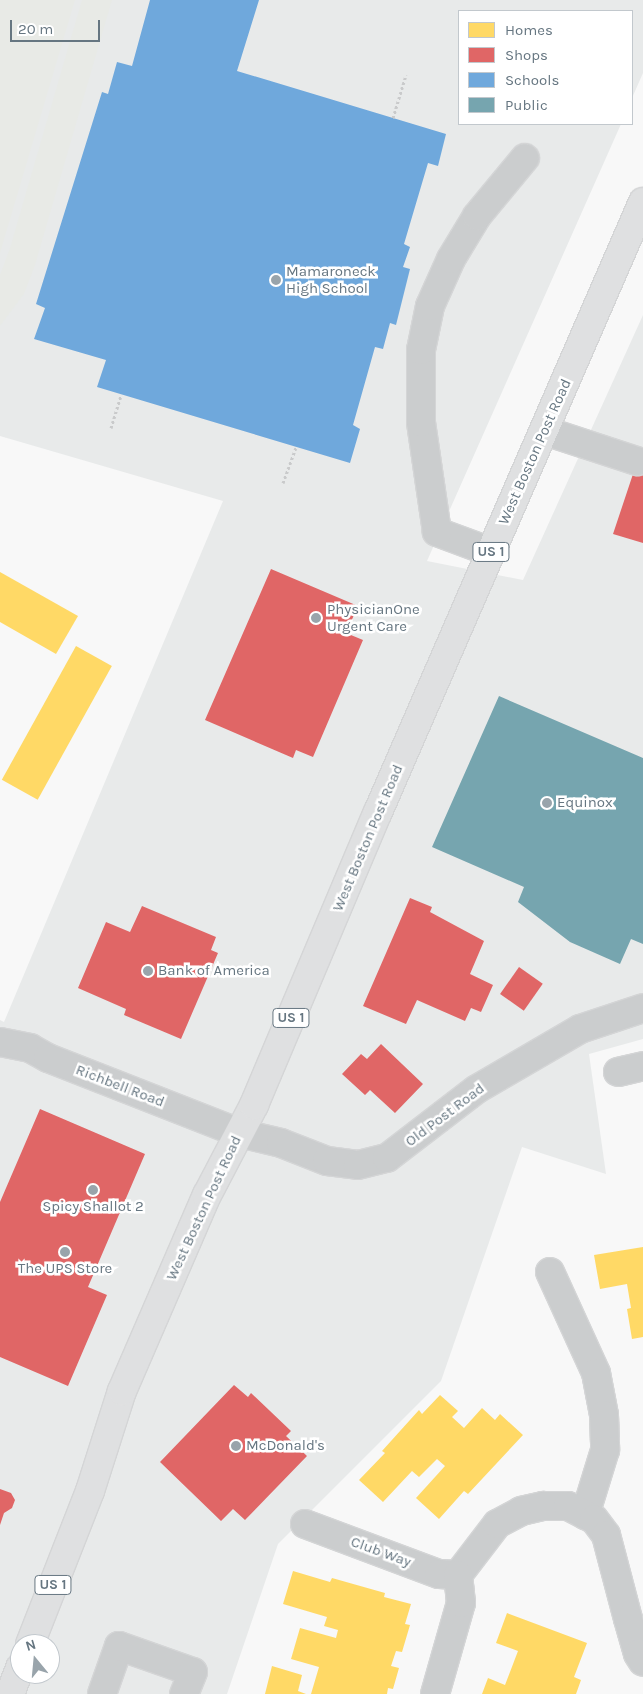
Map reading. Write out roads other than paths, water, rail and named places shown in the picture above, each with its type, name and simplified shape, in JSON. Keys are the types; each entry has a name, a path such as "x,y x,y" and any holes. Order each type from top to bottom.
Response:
{"main road":[{"name":"West Boston Post Road","path":"34,1634 95,1473 122,1391 207,1195 254,1105 643,202"}],"street":[{"path":"491,552 437,532 421,422 421,350 430,306 451,259 477,216 525,158"},
{"path":"545,431 637,461"},
{"name":"Old Post Road","path":"239,1133 282,1143 327,1161 358,1165 387,1158 477,1089 580,1029 643,1008"},
{"name":"Richbell Road","path":"0,1042 30,1048 48,1058 239,1133"},
{"path":"550,1272 596,1373 604,1415 605,1450 586,1515"},
{"path":"435,1694 461,1603 458,1574 497,1524 521,1512 543,1506 568,1506 594,1519 606,1535 636,1645 643,1662"},
{"name":"Club Way","path":"305,1524 439,1574 458,1574"},
{"path":"102,1694 119,1646 193,1672 184,1694"}],"place":[{"name":"Mamaroneck High School","path":"276,280"},
{"name":"PhysicianOne Urgent Care","path":"316,618"},
{"name":"Equinox","path":"547,803"},
{"name":"Bank of America","path":"148,971"},
{"name":"Spicy Shallot 2","path":"93,1190"},
{"name":"The UPS Store","path":"65,1252"},
{"name":"McDonald's","path":"236,1446"}]}
